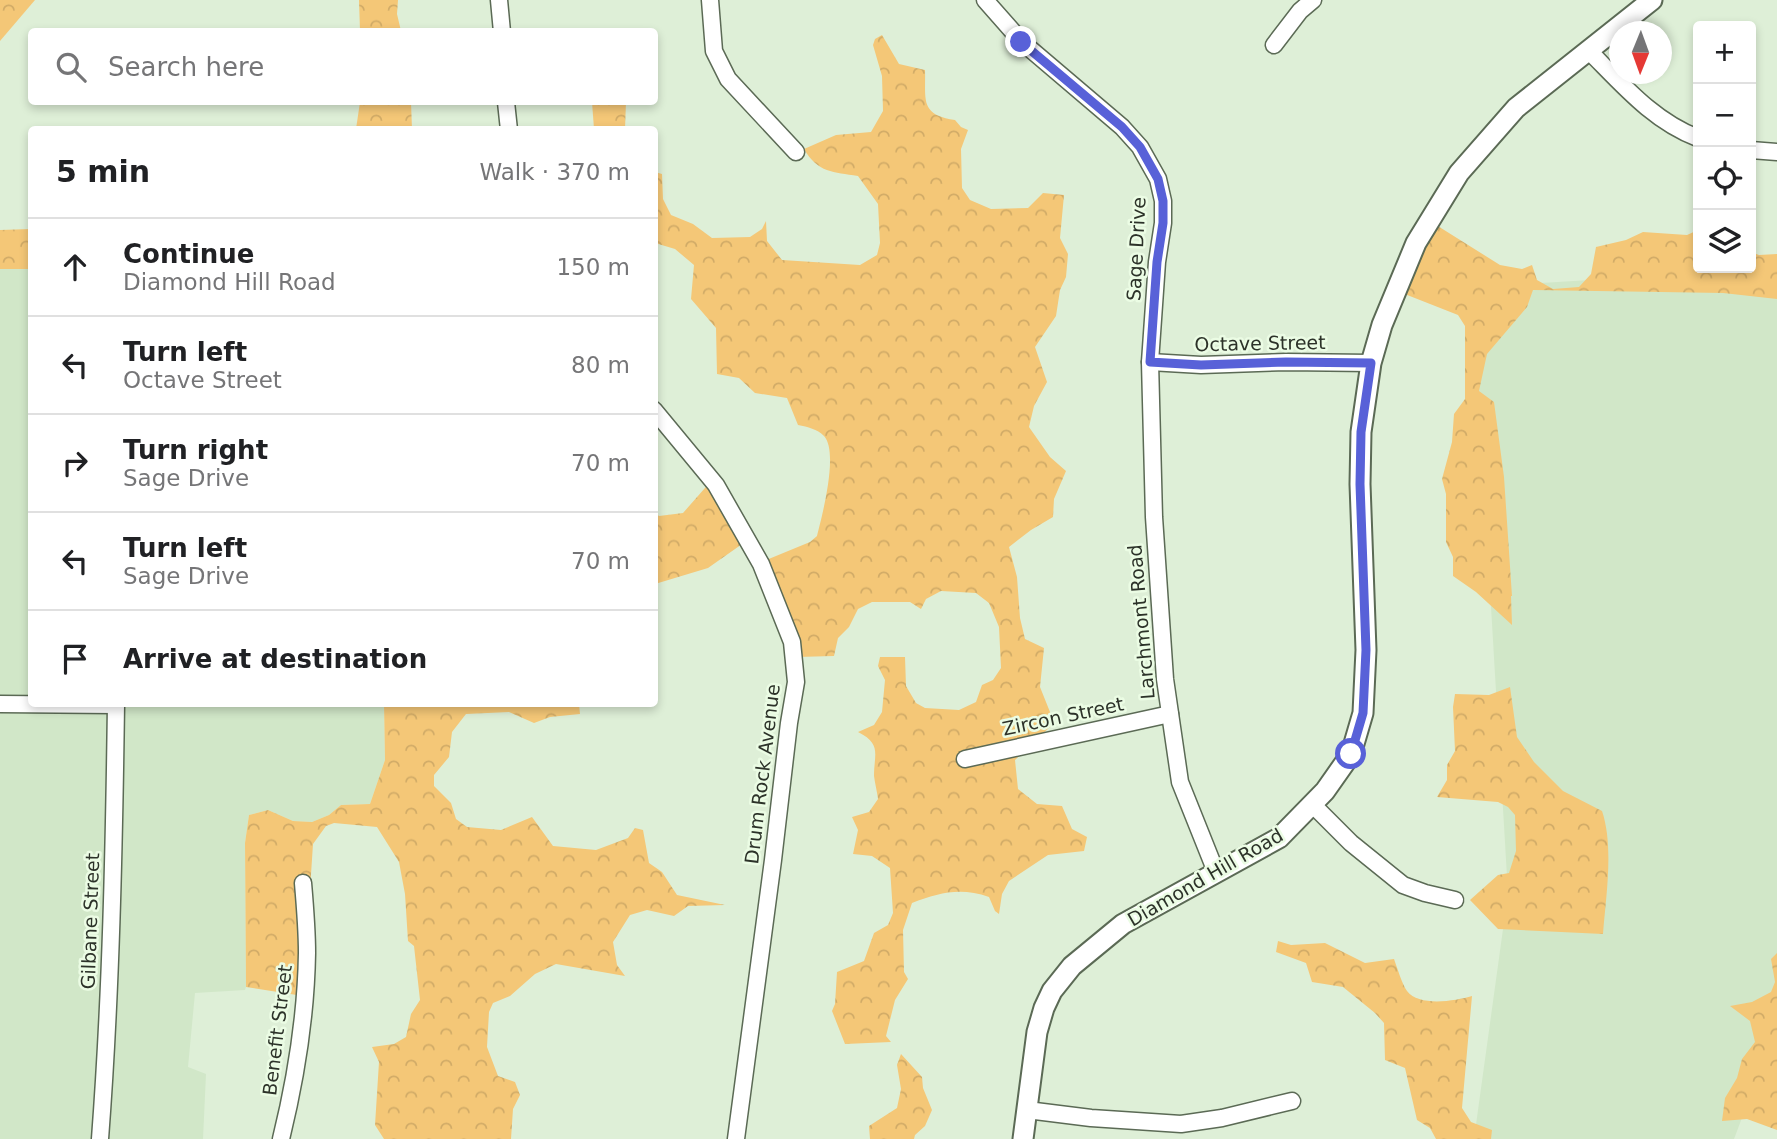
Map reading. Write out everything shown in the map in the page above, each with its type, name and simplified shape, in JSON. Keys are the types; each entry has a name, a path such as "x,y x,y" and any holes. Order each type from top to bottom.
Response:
{"street":[{"path":"499,0 502,28"},
{"path":"710,0 714,51 729,79 796,152"},
{"name":"Sage Drive","path":"985,0 1021,42 1122,127 1140,147 1158,179 1163,201 1163,223 1157,262 1150,362"},
{"name":"Diamond Hill Road","path":"1023,1139 1037,1032 1052,990 1072,966 1123,924 1279,838 1325,791 1351,754 1363,713 1366,650 1361,432 1371,363 1382,325 1416,243 1459,173 1516,108 1652,0"},
{"path":"1274,45 1301,4"},
{"path":"1589,51 1642,105 1693,136"},
{"path":"506,105 509,126"},
{"path":"1756,150 1777,152"},
{"name":"Octave Street","path":"1150,362 1201,365 1371,363"},
{"name":"Larchmont Road","path":"1150,362 1154,517 1165,679 1180,782 1216,872"},
{"name":"Drum Rock Avenue","path":"658,415 716,485 761,564 792,642 796,682 736,1139"},
{"path":"0,704 28,704"},
{"name":"Gilbane Street","path":"100,1139 113,881 116,707"},
{"name":"Zircon Street","path":"965,759 1170,713"},
{"path":"1312,804 1351,843 1403,885 1455,900"},
{"name":"Benefit Street","path":"281,1139 293,1090 304,1012 307,950 303,883"},
{"path":"1027,1110 1091,1118 1181,1124 1222,1118 1292,1101"}],"shaded area":[{"path":"0,269 28,269 28,707 384,707 385,760 370,804 341,805 329,815 312,822 293,821 268,810 249,815 245,843 246,987 245,990 195,993 188,1067 206,1074 203,1139 0,1139"},
{"path":"1706,273 1746,273 1777,284 1777,1025 1734,1139 1474,1139 1508,893 1472,287"}],"green space":[{"path":"0,0 35,0 0,41"},
{"path":"359,0 398,0 397,14 400,28 360,28"},
{"path":"882,35 899,64 925,70 925,97 930,110 943,118 955,120 968,130 961,149 962,188 970,200 991,209 1028,208 1043,193 1064,195 1060,238 1068,254 1066,277 1060,290 1056,316 1035,347 1047,382 1034,406 1029,427 1050,457 1066,471 1054,499 1053,517 1009,547 1017,577 1020,618 1025,639 1044,648 1040,687 1052,725 1015,760 1018,789 1037,804 1062,806 1072,829 1087,837 1084,851 1048,855 1009,881 1002,894 999,914 989,897 969,892 941,894 912,903 903,930 904,972 908,979 895,1000 886,1036 891,1042 845,1044 832,1011 837,972 864,961 874,933 888,925 893,913 890,868 872,856 853,854 858,830 852,817 869,812 878,799 874,776 874,745 858,732 874,725 882,712 885,680 878,666 880,657 905,657 906,686 916,703 925,708 959,710 976,702 982,685 993,680 1001,668 999,627 989,603 976,593 941,591 926,599 921,609 910,602 872,602 858,609 849,627 838,638 834,656 797,657 759,563 810,542 817,536 830,469 828,444 818,432 798,425 787,398 755,393 739,378 717,374 716,328 691,299 694,265 675,249 658,244 658,173 662,174 663,199 671,215 693,224 712,238 750,237 762,229 766,221 767,241 782,260 860,265 877,255 880,243 878,204 858,176 821,167 804,149 836,135 871,132 883,111 882,76 873,45 875,39"},
{"path":"360,105 411,105 412,126 356,126"},
{"path":"592,105 626,105 625,126 594,126"},
{"path":"1433,223 1500,265 1522,269 1532,265 1537,280 1553,289 1579,287 1591,274 1596,247 1626,240 1643,232 1687,235 1693,232 1693,273 1756,273 1756,254 1777,254 1777,299 1723,293 1533,290 1527,307 1487,354 1479,391 1494,402 1504,477 1512,625 1476,592 1453,576 1453,557 1446,542 1446,494 1442,479 1452,442 1454,414 1465,399 1465,326 1458,315 1397,291"},
{"path":"28,229 28,269 0,269 0,230"},
{"path":"712,480 745,542 708,568 658,583 658,515 683,513"},
{"path":"1510,687 1517,737 1534,762 1563,791 1602,811 1608,840 1603,934 1498,929 1470,900 1498,875 1509,873 1516,851 1515,815 1508,807 1498,802 1437,797 1447,780 1447,765 1455,751 1455,694 1489,695"},
{"path":"384,707 579,707 580,714 550,717 534,723 509,712 466,714 452,732 449,757 434,775 434,786 451,803 456,819 467,827 501,830 532,817 553,846 596,850 628,838 635,828 643,830 649,863 662,872 677,895 725,905 688,906 674,916 647,910 630,915 613,942 617,965 625,976 556,964 535,974 510,996 493,1003 489,1012 487,1047 498,1076 515,1082 520,1095 513,1109 511,1139 384,1139 375,1125 379,1062 372,1047 394,1044 406,1037 411,1014 420,1000 414,946 408,941 405,894 399,862 377,827 334,823 326,826 313,844 303,996 246,987 245,843 249,815 268,810 293,821 312,822 329,815 341,805 370,804 385,760"},
{"path":"1278,941 1291,945 1325,943 1365,963 1394,959 1407,991 1420,999 1447,1001 1472,996 1462,1108 1471,1122 1492,1130 1491,1139 1436,1139 1430,1128 1417,1120 1405,1068 1385,1060 1384,1023 1343,987 1312,982 1306,963 1276,952"},
{"path":"1777,953 1777,1130 1747,1119 1722,1121 1725,1098 1737,1078 1742,1059 1755,1042 1750,1021 1730,1006 1752,1002 1771,992 1775,982 1771,959"},
{"path":"901,1054 922,1077 923,1088 932,1110 925,1126 914,1139 870,1139 869,1126 897,1108 901,1089 897,1065"}],"route":[{"path":"1021,42 1122,127 1140,147 1158,179 1163,201 1163,223 1157,262 1150,362 1201,365 1371,363 1361,432 1360,484 1366,650 1363,713 1351,754"}]}
